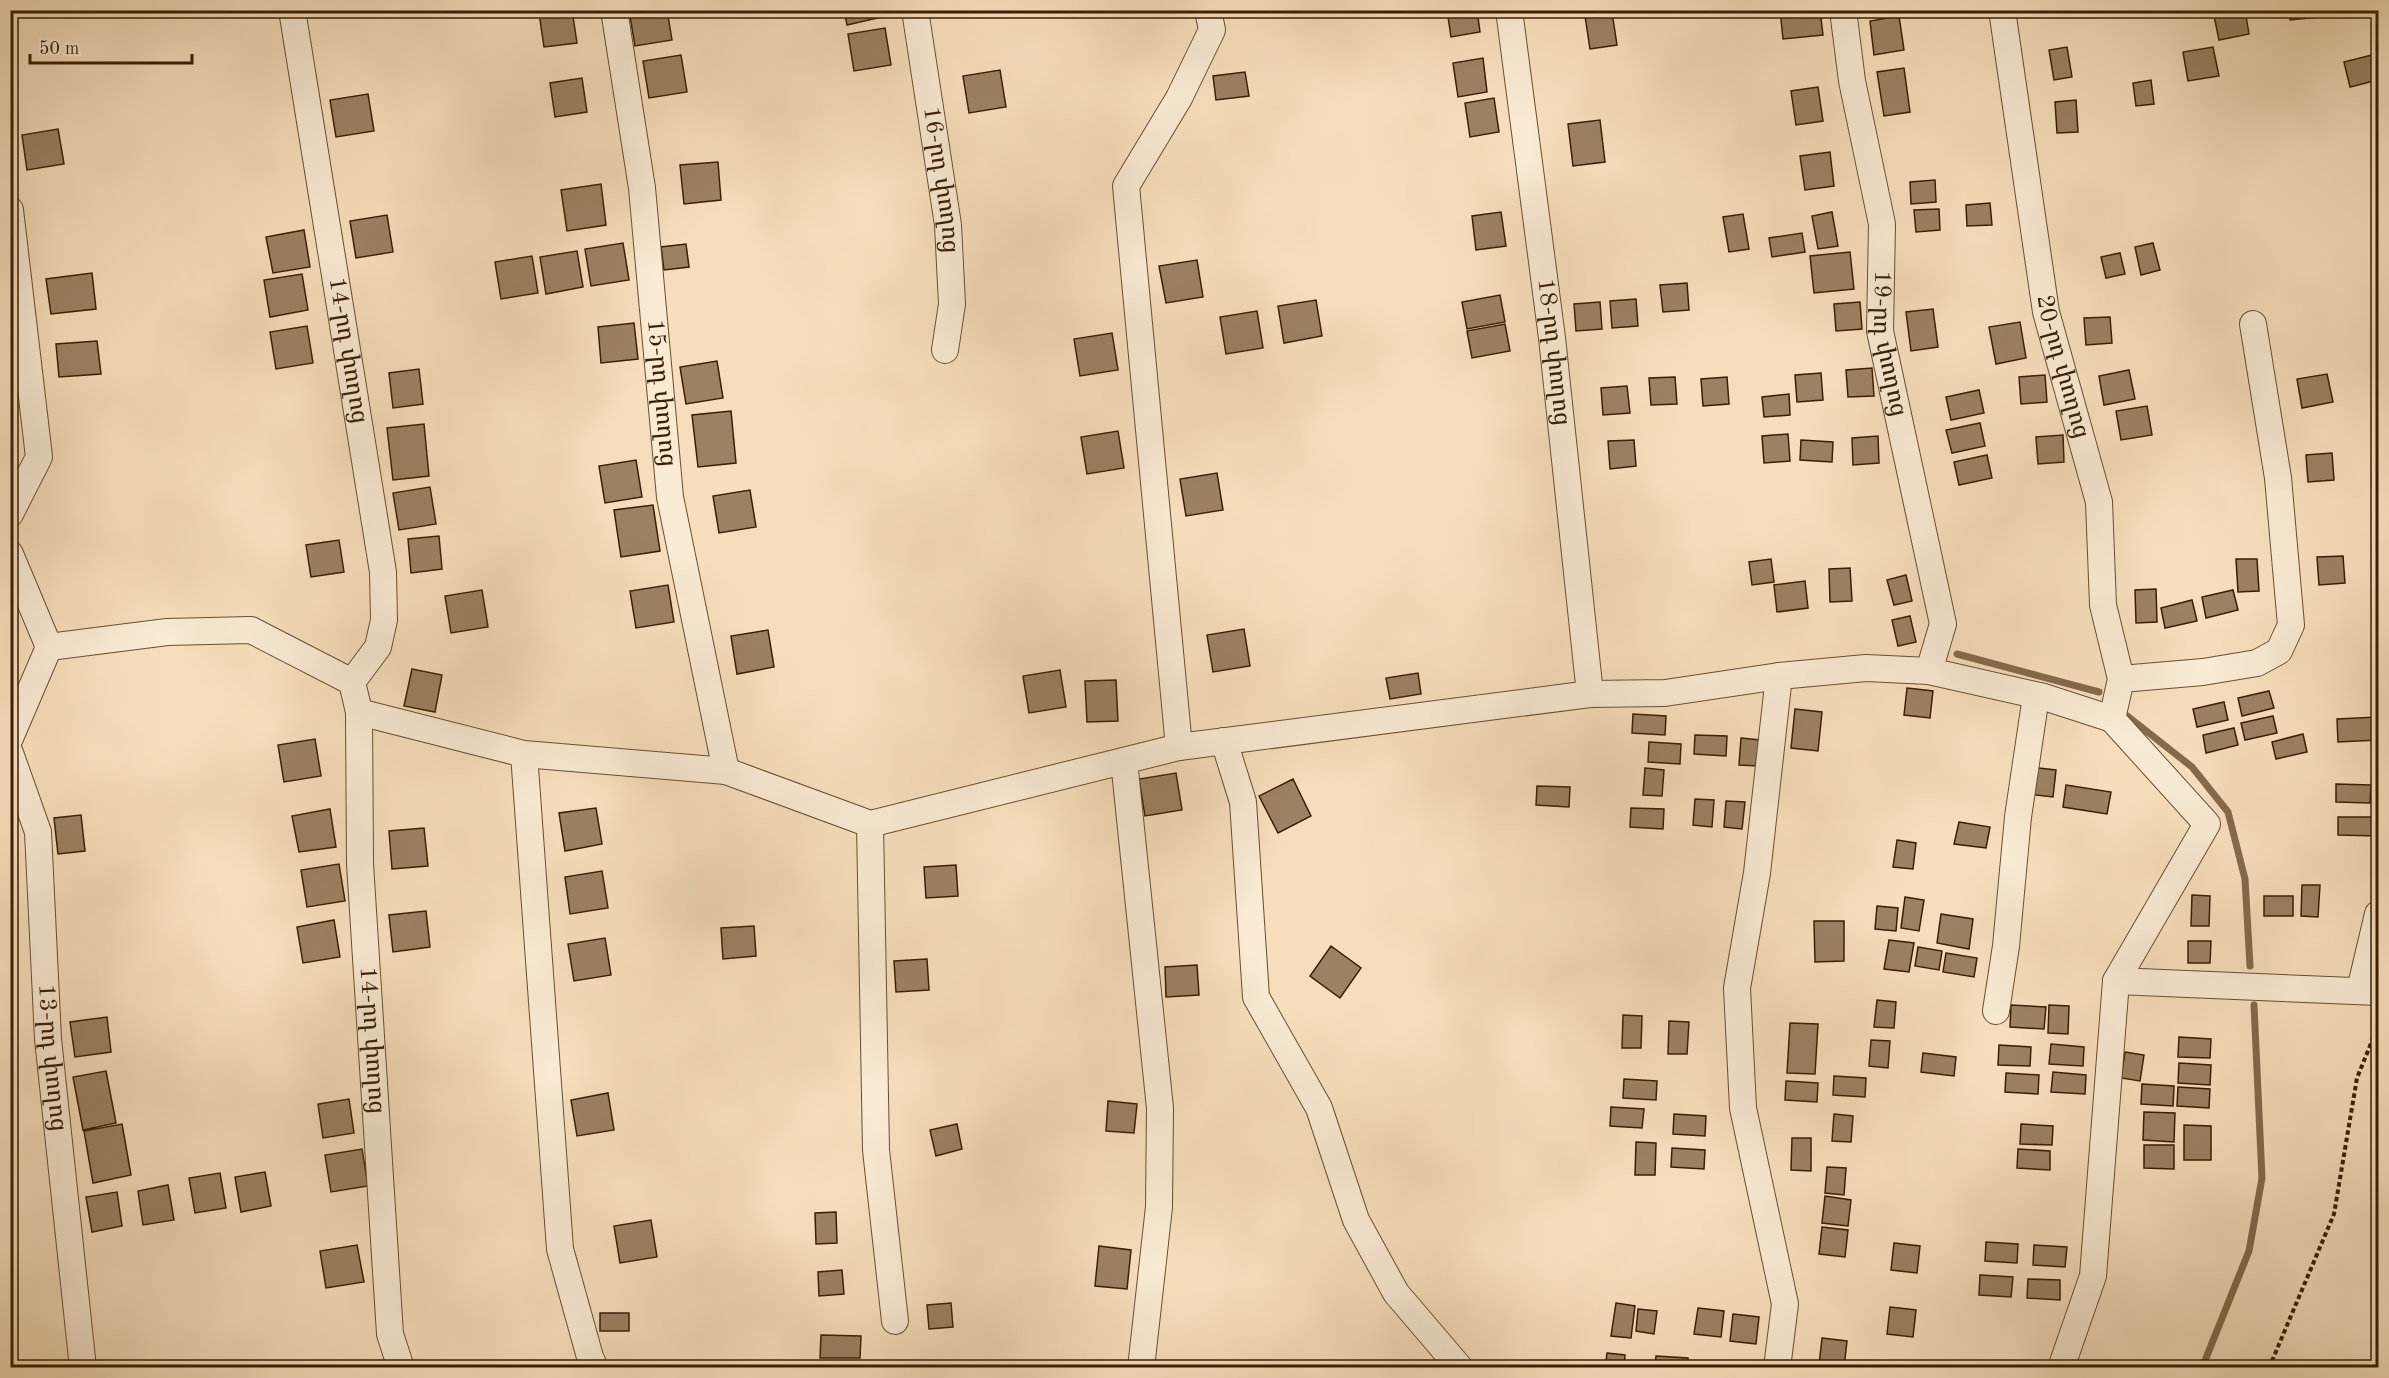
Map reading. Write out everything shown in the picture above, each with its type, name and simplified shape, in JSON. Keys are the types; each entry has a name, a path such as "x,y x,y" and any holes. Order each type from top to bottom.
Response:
{"street":[{"name":"14-րդ փողոց","path":"292,10 383,572 384,620 378,647 352,682 359,712 360,864 390,1334 401,1368"},
{"name":"15-րդ փողոց","path":"614,10 642,189 670,497 726,771"},
{"name":"16-րդ փողոց","path":"915,10 948,225 952,304 945,350"},
{"path":"1179,747 1126,186 1179,98 1212,30 1208,10"},
{"name":"18-րդ փողոց","path":"1509,10 1552,338 1590,694"},
{"name":"19-րդ փողոց","path":"1843,10 1852,81 1882,224 1880,331 1943,624 1929,671"},
{"name":"20-րդ փողոց","path":"2002,10 2046,312 2099,502 2103,605 2121,679 2112,719"},
{"path":"10,210 39,457 10,514"},
{"path":"2121,679 2203,672 2257,663 2279,651 2291,625 2278,478 2253,324"},
{"path":"10,554 49,647 10,738"},
{"path":"49,647 167,632 251,630 352,682"},
{"path":"359,712 524,754 726,771 870,824 1179,747 1590,694 1665,693 1779,676 1866,668 1929,671 2036,696 2112,719 2207,824 2116,981 2093,1276 2061,1368"},
{"path":"1777,1368 1785,1304 1743,1108 1737,988 1757,873 1779,676"},
{"path":"1996,1011 2006,946 2018,817 2036,696"},
{"path":"1224,741 1243,802 1256,997 1319,1108 1356,1220 1396,1293 1460,1368"},
{"name":"13-րդ փողոց","path":"10,753 38,832 48,1039 83,1368"},
{"path":"524,754 560,1249 595,1368"},
{"path":"1124,761 1160,1108 1159,1207 1141,1368"},
{"path":"870,824 876,1150 895,1321"},
{"path":"2116,981 2369,991 2379,914"}],"path":[{"path":"2269,1368 2334,1214 2357,1078 2379,1026"}],"building":[{"path":"572,10 577,43 544,47 539,13"},
{"path":"629,10 667,10 672,40 635,46"},
{"path":"844,10 880,10 882,17 847,25"},
{"path":"1447,10 1477,10 1480,32 1451,37"},
{"path":"1780,10 1820,10 1823,35 1783,39"},
{"path":"2245,10 2249,34 2219,40 2213,11"},
{"path":"2289,10 2318,10 2319,17 2290,20"},
{"path":"1612,12 1617,45 1590,49 1585,16"},
{"path":"1899,16 1904,50 1874,55 1870,21"},
{"path":"885,28 891,65 854,71 848,34"},
{"path":"2067,47 2072,77 2054,80 2049,50"},
{"path":"2213,47 2219,76 2188,81 2183,52"},
{"path":"681,55 687,92 649,98 643,61"},
{"path":"2372,55 2378,80 2350,87 2344,62"},
{"path":"1483,58 1487,92 1458,97 1453,63"},
{"path":"1904,68 1910,112 1884,116 1877,72"},
{"path":"1000,70 1006,107 969,113 963,76"},
{"path":"1245,72 1249,96 1216,100 1213,76"},
{"path":"582,78 587,112 555,117 550,83"},
{"path":"2151,80 2154,104 2136,106 2133,83"},
{"path":"1818,87 1823,121 1796,125 1791,91"},
{"path":"368,94 374,131 336,137 330,100"},
{"path":"1494,98 1499,132 1470,137 1465,103"},
{"path":"2076,100 2078,132 2057,133 2055,102"},
{"path":"1600,120 1605,162 1573,166 1568,124"},
{"path":"58,129 64,164 27,170 22,135"},
{"path":"1830,152 1834,186 1805,190 1800,156"},
{"path":"718,162 721,200 684,204 680,165"},
{"path":"1935,180 1936,202 1911,204 1910,182"},
{"path":"601,184 606,225 567,231 561,190"},
{"path":"1990,203 1992,225 1967,226 1966,205"},
{"path":"1939,209 1940,230 1916,232 1914,210"},
{"path":"1501,212 1506,246 1476,250 1472,216"},
{"path":"1832,212 1838,246 1818,249 1812,216"},
{"path":"1743,214 1749,249 1729,252 1723,217"},
{"path":"387,215 393,252 356,258 350,221"},
{"path":"304,230 310,267 273,273 266,237"},
{"path":"1802,233 1805,252 1772,257 1769,238"},
{"path":"623,243 629,280 591,286 585,249"},
{"path":"2153,243 2160,270 2141,275 2135,247"},
{"path":"686,244 689,267 664,270 661,247"},
{"path":"577,251 583,287 546,294 540,257"},
{"path":"1850,252 1854,289 1814,293 1810,256"},
{"path":"2120,253 2125,274 2106,278 2101,257"},
{"path":"532,256 538,293 501,299 495,262"},
{"path":"1197,260 1203,297 1166,303 1159,266"},
{"path":"92,273 96,309 51,314 46,279"},
{"path":"302,274 308,310 270,317 264,280"},
{"path":"1687,283 1689,310 1663,312 1660,285"},
{"path":"1500,295 1505,322 1467,329 1462,302"},
{"path":"1636,299 1638,326 1612,328 1610,301"},
{"path":"1316,300 1322,336 1284,343 1278,306"},
{"path":"1600,302 1602,329 1576,331 1574,304"},
{"path":"1860,302 1862,329 1836,331 1834,304"},
{"path":"1933,309 1938,347 1911,351 1906,312"},
{"path":"1257,311 1263,348 1226,354 1220,317"},
{"path":"2110,317 2112,343 2086,345 2084,318"},
{"path":"2020,322 2026,358 1996,364 1989,327"},
{"path":"634,323 638,359 601,363 598,327"},
{"path":"1505,324 1510,351 1472,358 1467,331"},
{"path":"307,326 313,363 276,369 270,332"},
{"path":"1112,333 1118,370 1080,376 1074,339"},
{"path":"97,341 101,374 59,377 56,344"},
{"path":"717,361 723,398 686,404 680,367"},
{"path":"1872,368 1874,396 1848,397 1846,370"},
{"path":"419,369 423,404 393,408 389,373"},
{"path":"2129,370 2135,399 2104,405 2099,376"},
{"path":"1821,373 1823,400 1797,402 1795,375"},
{"path":"2327,374 2333,402 2302,408 2297,379"},
{"path":"2045,375 2047,402 2021,404 2019,377"},
{"path":"1675,377 1677,404 1651,405 1649,378"},
{"path":"1727,377 1729,404 1703,406 1701,379"},
{"path":"1627,386 1630,413 1603,415 1601,388"},
{"path":"1979,390 1984,413 1951,420 1946,397"},
{"path":"1789,394 1790,415 1764,417 1762,397"},
{"path":"2147,406 2152,435 2121,440 2116,411"},
{"path":"731,411 736,463 698,467 692,415"},
{"path":"1980,423 1985,446 1952,453 1946,430"},
{"path":"424,424 429,476 393,480 387,428"},
{"path":"1118,431 1124,468 1087,474 1081,437"},
{"path":"1788,434 1790,461 1764,463 1762,436"},
{"path":"2063,435 2064,462 2038,464 2036,437"},
{"path":"1878,436 1879,463 1853,465 1852,438"},
{"path":"1634,440 1636,466 1610,469 1608,441"},
{"path":"1801,440 1833,442 1832,462 1800,460"},
{"path":"2332,453 2334,480 2308,482 2306,455"},
{"path":"1987,455 1992,478 1959,485 1954,462"},
{"path":"636,460 642,497 605,503 599,466"},
{"path":"1217,473 1223,510 1186,516 1180,479"},
{"path":"430,487 436,524 399,530 393,493"},
{"path":"750,490 756,527 719,533 713,496"},
{"path":"653,505 660,551 621,557 614,510"},
{"path":"439,536 442,569 411,573 408,539"},
{"path":"339,540 344,572 311,577 306,545"},
{"path":"2343,556 2345,583 2319,585 2317,557"},
{"path":"1771,559 1774,582 1752,585 1749,562"},
{"path":"2236,559 2257,559 2259,591 2238,592"},
{"path":"1850,568 1852,601 1830,602 1829,569"},
{"path":"1906,575 1912,601 1894,605 1887,580"},
{"path":"1805,581 1808,608 1777,612 1774,585"},
{"path":"668,585 674,622 636,628 630,591"},
{"path":"2156,589 2157,622 2136,623 2135,590"},
{"path":"482,590 488,627 451,633 445,596"},
{"path":"2233,590 2238,610 2206,618 2202,597"},
{"path":"2192,600 2197,621 2165,628 2161,608"},
{"path":"1910,616 1916,642 1898,646 1892,620"},
{"path":"1244,629 1250,666 1213,672 1207,635"},
{"path":"768,630 774,667 737,674 731,636"},
{"path":"412,669 442,675 435,712 404,706"},
{"path":"1060,670 1066,707 1029,713 1023,676"},
{"path":"1418,673 1421,694 1390,699 1386,678"},
{"path":"1116,680 1118,721 1087,722 1085,681"},
{"path":"1907,688 1933,691 1930,718 1904,715"},
{"path":"2269,691 2274,708 2242,716 2238,698"},
{"path":"2224,702 2228,720 2197,727 2193,709"},
{"path":"1795,709 1822,712 1818,751 1791,748"},
{"path":"1633,714 1666,716 1665,735 1632,733"},
{"path":"2273,716 2277,733 2245,740 2241,723"},
{"path":"2378,717 2378,740 2338,742 2337,719"},
{"path":"2234,728 2238,745 2206,753 2203,735"},
{"path":"2303,734 2307,752 2276,759 2272,742"},
{"path":"1695,735 1727,736 1726,756 1694,754"},
{"path":"1741,738 1760,740 1758,766 1739,765"},
{"path":"315,739 321,776 284,782 278,745"},
{"path":"1649,742 1681,744 1680,764 1648,762"},
{"path":"2030,767 2056,770 2053,797 2027,794"},
{"path":"1645,768 1664,770 1662,796 1643,795"},
{"path":"1176,773 1182,810 1145,816 1139,779"},
{"path":"1293,779 1311,816 1278,833 1259,796"},
{"path":"2336,784 2371,785 2370,803 2336,802"},
{"path":"2066,785 2111,792 2107,814 2063,807"},
{"path":"1537,786 1570,787 1569,807 1536,805"},
{"path":"1695,799 1714,800 1712,827 1693,825"},
{"path":"1726,801 1745,802 1742,829 1724,827"},
{"path":"596,808 602,844 565,851 559,813"},
{"path":"1631,808 1664,809 1663,829 1630,827"},
{"path":"330,809 336,847 299,852 292,816"},
{"path":"81,815 85,851 58,854 54,818"},
{"path":"2338,817 2378,817 2378,836 2338,835"},
{"path":"1959,822 1990,827 1986,848 1954,844"},
{"path":"424,828 428,866 392,869 389,831"},
{"path":"1897,840 1916,843 1913,869 1893,867"},
{"path":"339,864 345,901 307,907 301,870"},
{"path":"956,865 958,896 926,898 924,867"},
{"path":"602,871 608,908 570,914 565,877"},
{"path":"2302,885 2320,885 2318,917 2301,916"},
{"path":"2192,895 2210,896 2209,926 2191,926"},
{"path":"2264,896 2293,896 2293,916 2264,916"},
{"path":"1905,897 1924,900 1919,931 1901,928"},
{"path":"1877,906 1898,908 1896,931 1875,929"},
{"path":"426,911 430,947 393,952 389,915"},
{"path":"1941,914 1973,919 1969,949 1937,943"},
{"path":"334,920 340,957 303,963 297,927"},
{"path":"1814,921 1844,921 1844,961 1815,962"},
{"path":"754,926 756,956 723,959 721,928"},
{"path":"605,938 611,975 574,981 568,944"},
{"path":"1889,940 1914,943 1909,972 1884,969"},
{"path":"2188,941 2211,941 2210,963 2188,963"},
{"path":"1331,946 1361,968 1340,998 1310,976"},
{"path":"1918,947 1942,951 1939,970 1915,966"},
{"path":"1946,953 1977,958 1974,977 1943,972"},
{"path":"927,959 929,990 896,992 894,961"},
{"path":"1197,965 1199,995 1166,997 1165,967"},
{"path":"1877,1000 1896,1002 1894,1028 1874,1027"},
{"path":"2011,1005 2046,1007 2044,1029 2010,1027"},
{"path":"2049,1005 2069,1006 2068,1034 2048,1033"},
{"path":"1623,1015 1642,1016 1641,1048 1622,1048"},
{"path":"107,1017 111,1052 75,1057 70,1022"},
{"path":"1669,1021 1689,1022 1687,1054 1668,1054"},
{"path":"1790,1023 1818,1024 1815,1074 1787,1073"},
{"path":"2179,1037 2211,1039 2210,1058 2178,1057"},
{"path":"1871,1040 1890,1041 1888,1068 1869,1066"},
{"path":"2051,1044 2084,1047 2083,1066 2049,1064"},
{"path":"1999,1045 2031,1047 2030,1066 1998,1065"},
{"path":"2125,1052 2144,1055 2140,1081 2121,1078"},
{"path":"1923,1053 1956,1057 1954,1076 1921,1072"},
{"path":"2179,1063 2211,1065 2210,1085 2178,1083"},
{"path":"106,1071 116,1123 83,1130 73,1077"},
{"path":"2053,1072 2086,1075 2085,1094 2051,1092"},
{"path":"2006,1073 2039,1075 2038,1094 2005,1092"},
{"path":"1834,1076 1866,1078 1865,1097 1833,1095"},
{"path":"1624,1079 1657,1081 1656,1100 1623,1098"},
{"path":"1786,1081 1818,1083 1817,1102 1785,1100"},
{"path":"2142,1084 2174,1086 2173,1106 2141,1104"},
{"path":"2178,1087 2210,1089 2209,1108 2177,1106"},
{"path":"608,1093 614,1130 577,1136 571,1100"},
{"path":"349,1099 354,1133 323,1138 318,1104"},
{"path":"1108,1101 1137,1104 1134,1133 1106,1131"},
{"path":"1611,1107 1644,1109 1642,1128 1610,1126"},
{"path":"2144,1112 2175,1113 2174,1142 2143,1140"},
{"path":"1674,1114 1706,1116 1705,1136 1673,1134"},
{"path":"1834,1114 1853,1116 1851,1142 1832,1141"},
{"path":"122,1124 131,1175 93,1183 84,1131"},
{"path":"957,1124 962,1149 936,1156 930,1130"},
{"path":"2021,1124 2053,1126 2052,1145 2020,1144"},
{"path":"2184,1125 2211,1126 2211,1160 2184,1160"},
{"path":"1792,1138 1811,1138 1811,1171 1791,1170"},
{"path":"1636,1142 1656,1143 1655,1175 1635,1175"},
{"path":"2144,1145 2174,1145 2174,1169 2144,1168"},
{"path":"1672,1148 1705,1150 1704,1169 1671,1167"},
{"path":"362,1149 368,1186 331,1192 325,1155"},
{"path":"2018,1149 2050,1151 2050,1170 2017,1168"},
{"path":"1827,1167 1846,1168 1844,1195 1825,1193"},
{"path":"265,1172 271,1206 241,1212 235,1177"},
{"path":"220,1173 226,1208 195,1213 189,1178"},
{"path":"168,1185 174,1220 143,1225 138,1191"},
{"path":"117,1192 122,1226 92,1232 86,1197"},
{"path":"1825,1196 1851,1200 1848,1226 1822,1223"},
{"path":"836,1212 837,1243 816,1244 815,1213"},
{"path":"651,1220 657,1257 620,1263 614,1226"},
{"path":"1822,1227 1848,1230 1845,1257 1819,1254"},
{"path":"1986,1242 2018,1244 2017,1263 1985,1261"},
{"path":"1894,1243 1920,1246 1917,1273 1891,1270"},
{"path":"357,1245 364,1282 326,1288 320,1251"},
{"path":"2034,1245 2067,1247 2065,1267 2033,1265"},
{"path":"1099,1246 1131,1250 1127,1289 1095,1286"},
{"path":"842,1270 844,1294 819,1296 818,1272"},
{"path":"1980,1275 2013,1277 2011,1297 1979,1295"},
{"path":"2028,1279 2060,1280 2060,1300 2027,1298"},
{"path":"951,1303 953,1327 929,1329 927,1305"},
{"path":"1616,1303 1635,1306 1631,1338 1611,1336"},
{"path":"1890,1307 1916,1310 1913,1337 1887,1334"},
{"path":"1698,1308 1724,1311 1721,1337 1694,1334"},
{"path":"1638,1309 1657,1311 1654,1334 1636,1331"},
{"path":"600,1313 629,1313 629,1331 600,1331"},
{"path":"1733,1314 1759,1317 1756,1344 1730,1341"},
{"path":"821,1335 861,1336 860,1358 820,1358"},
{"path":"1822,1338 1847,1341 1844,1368 1819,1365"},
{"path":"1607,1353 1625,1355 1624,1368 1605,1368"},
{"path":"1656,1356 1688,1358 1688,1368 1655,1368"},
{"path":"1699,1362 1718,1364 1718,1368 1698,1368"}],"waterway":[{"path":"1957,654 2099,692"},
{"path":"2126,715 2192,767 2228,812 2245,879 2250,966"},
{"path":"2202,1368 2249,1251 2262,1178 2254,1005"}]}
